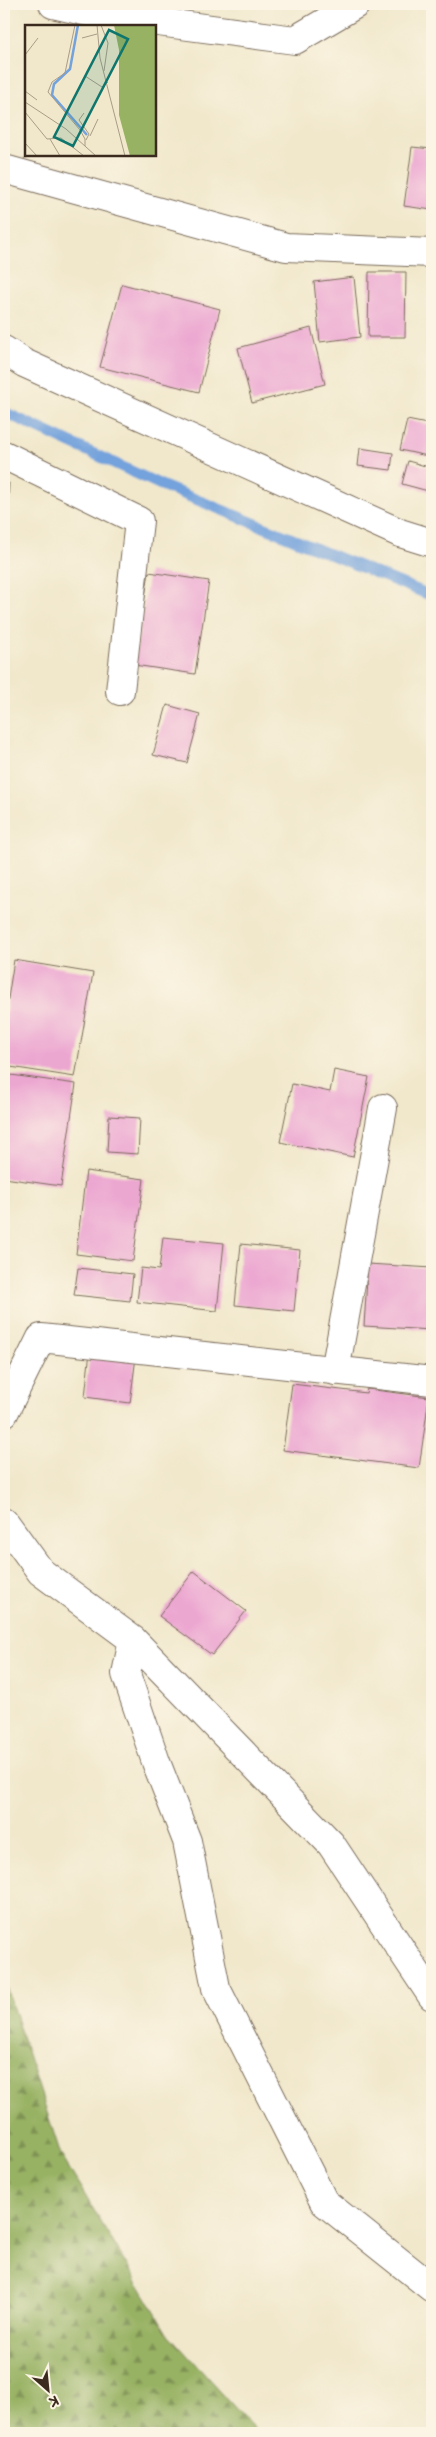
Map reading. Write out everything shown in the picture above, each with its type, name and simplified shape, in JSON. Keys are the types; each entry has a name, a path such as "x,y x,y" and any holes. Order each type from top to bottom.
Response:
{"street":[{"path":"53,4 97,14 295,40 356,4"},
{"path":"4,170 286,247 432,253"},
{"path":"4,350 33,367 400,533 432,543"},
{"path":"4,455 139,521 120,691"},
{"path":"335,1371 383,1108"},
{"path":"4,1413 41,1338 432,1381"},
{"path":"4,1521 41,1572 133,1640 330,1844 432,1996"},
{"path":"133,1640 126,1674 156,1762 188,1840 216,1988 324,2202 432,2288"}],"green space":[{"path":"4,1981 61,2155 168,2334 258,2433 4,2433"}],"building":[{"path":"412,147 432,149 432,210 404,206"},
{"path":"369,272 406,272 405,337 368,337"},
{"path":"354,277 360,337 320,342 314,282"},
{"path":"122,284 220,309 199,392 100,367"},
{"path":"311,328 325,384 252,403 238,348"},
{"path":"407,420 432,425 432,457 400,450"},
{"path":"360,448 393,453 391,470 358,466"},
{"path":"408,461 432,468 432,492 402,484"},
{"path":"4,483 9,483 6,550 4,550"},
{"path":"149,572 209,581 195,674 134,665"},
{"path":"167,705 200,714 187,763 153,755"},
{"path":"14,960 93,973 75,1077 4,1066 4,1024"},
{"path":"334,1070 369,1077 353,1157 280,1142 292,1084 330,1092"},
{"path":"4,1074 76,1084 61,1186 4,1178"},
{"path":"109,1116 140,1118 138,1154 107,1152"},
{"path":"86,1171 144,1179 133,1261 76,1254"},
{"path":"163,1237 224,1243 217,1311 137,1302 141,1268 159,1270"},
{"path":"241,1244 300,1250 294,1311 235,1305"},
{"path":"368,1264 432,1268 432,1330 364,1326"},
{"path":"78,1268 133,1274 130,1301 74,1295"},
{"path":"90,1351 136,1357 130,1403 85,1397"},
{"path":"292,1384 366,1393 367,1389 429,1397 419,1468 283,1450"},
{"path":"194,1571 246,1611 212,1655 159,1616"}],"waterway":[{"path":"4,412 161,485 432,596"}]}
